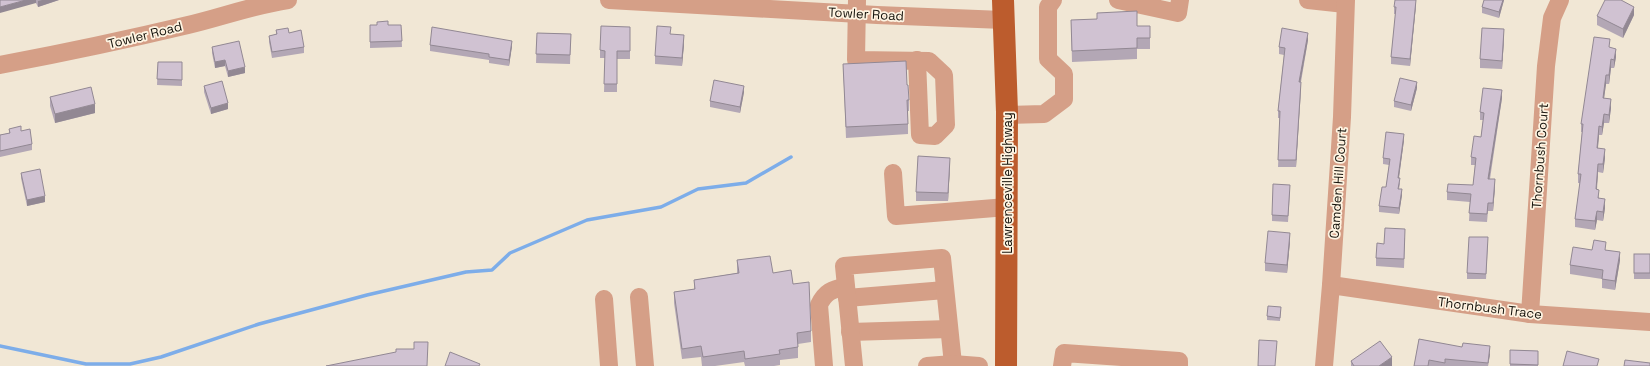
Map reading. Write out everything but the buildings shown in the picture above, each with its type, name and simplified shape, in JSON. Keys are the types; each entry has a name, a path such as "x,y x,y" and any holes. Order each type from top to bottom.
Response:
{"main road":[{"name":"Lawrenceville Highway","path":"1003,10 1007,115 1006,366"}],"street":[{"name":"Towler Road","path":"0,65 102,46 193,24 265,3 288,0"},
{"name":"Towler Road","path":"609,0 1003,10"},
{"path":"1007,115 1044,114 1064,99 1064,74 1048,58 1048,7 1053,0"},
{"path":"1118,0 1178,13 1180,0"},
{"path":"1308,0 1346,2"},
{"name":"Thornbush Court","path":"1530,314 1546,66 1552,18 1560,0"},
{"name":"Camden Hill Court","path":"1324,366 1331,286 1342,117 1346,2"},
{"path":"857,7 856,60 918,60"},
{"path":"893,173 896,216 1007,207"},
{"path":"854,366 844,266 942,258 953,364"},
{"name":"Thornbush Trace","path":"1331,286 1530,314 1650,322"},
{"path":"824,366 819,305 823,296 828,292 846,293 945,290"},
{"path":"640,297 645,366"},
{"path":"604,299 609,366"},
{"path":"850,332 949,329"},
{"path":"1062,366 1064,352 1179,361 1179,366"},
{"path":"927,366 953,364 979,366"}],"waterway":[{"path":"0,346 86,364 130,364 161,357 259,324 367,295 466,272 492,270 510,253 587,220 661,207 698,189 746,183 791,157"}]}
